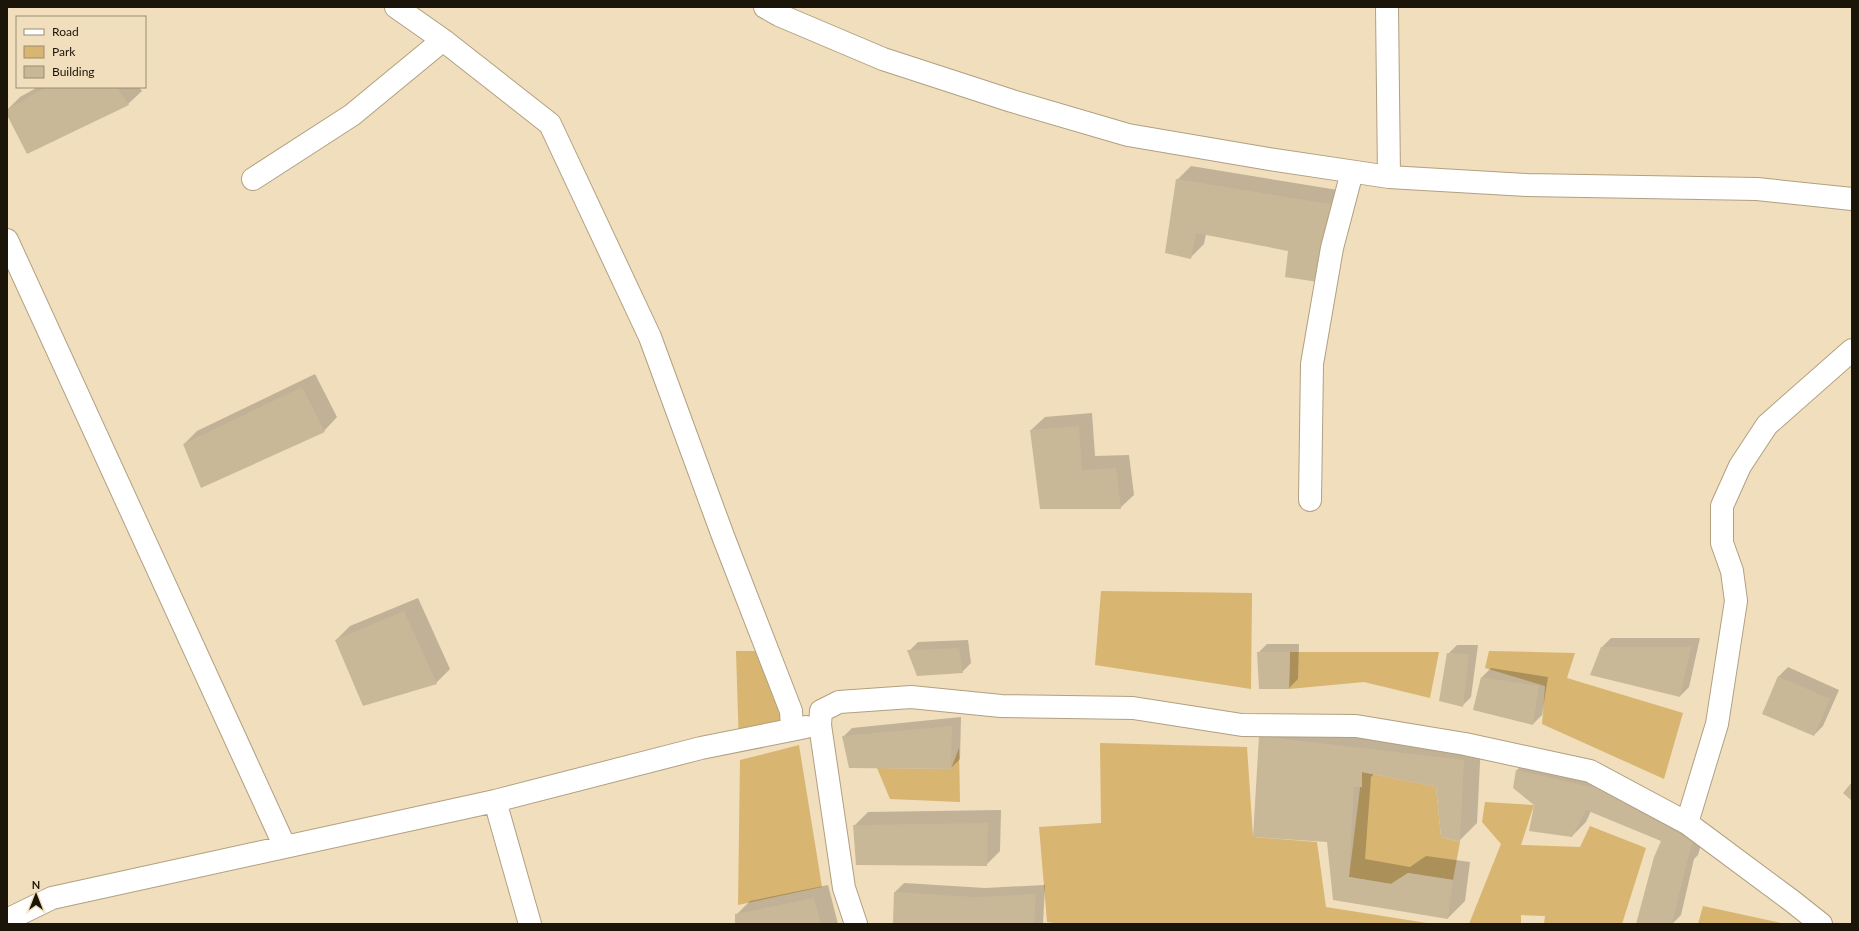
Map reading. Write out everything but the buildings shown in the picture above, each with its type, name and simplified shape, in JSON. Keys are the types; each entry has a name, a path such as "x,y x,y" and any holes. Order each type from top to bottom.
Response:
{"street":[{"path":"396,7 443,40 550,124 650,338 723,536 791,711 792,730"},
{"path":"765,7 778,15 883,59 1012,101 1128,135 1389,177 1527,185 1757,189 1852,199"},
{"path":"1387,7 1389,177"},
{"path":"253,179 352,115 443,40"},
{"path":"1310,500 1312,364 1332,248 1352,172"},
{"path":"7,240 285,846"},
{"path":"1687,824 1717,724 1736,601 1732,571 1722,543 1722,506 1740,466 1767,425 1852,350"},
{"path":"856,924 844,888 820,725 821,711 839,702 911,697 1001,706 1133,708 1242,725 1356,726 1465,744 1590,771 1687,824 1821,924"},
{"path":"9,915 52,898 495,801 702,748 820,725"},
{"path":"495,801 530,924"}],"green space":[{"path":"1101,591 1252,593 1251,689 1095,665"},
{"path":"736,651 758,651 809,732 739,747"},
{"path":"1489,651 1575,653 1567,678 1683,713 1664,779 1542,724 1545,686 1485,668"},
{"path":"1290,652 1439,652 1430,698 1364,682 1289,689"},
{"path":"1100,743 1247,747 1253,837 1317,842 1326,907 1433,924 1060,924 1047,922 1039,827 1101,823"},
{"path":"799,745 822,887 738,905 740,760"},
{"path":"959,748 960,802 890,799 877,768 951,769"},
{"path":"1362,772 1436,787 1441,837 1460,842 1453,880 1408,873 1391,884 1349,877"},
{"path":"1485,802 1534,805 1521,845 1580,847 1590,826 1646,848 1622,924 1544,924 1545,916 1521,915 1521,924 1469,924 1501,844 1482,822"},
{"path":"1703,906 1781,923 1698,924"}]}
